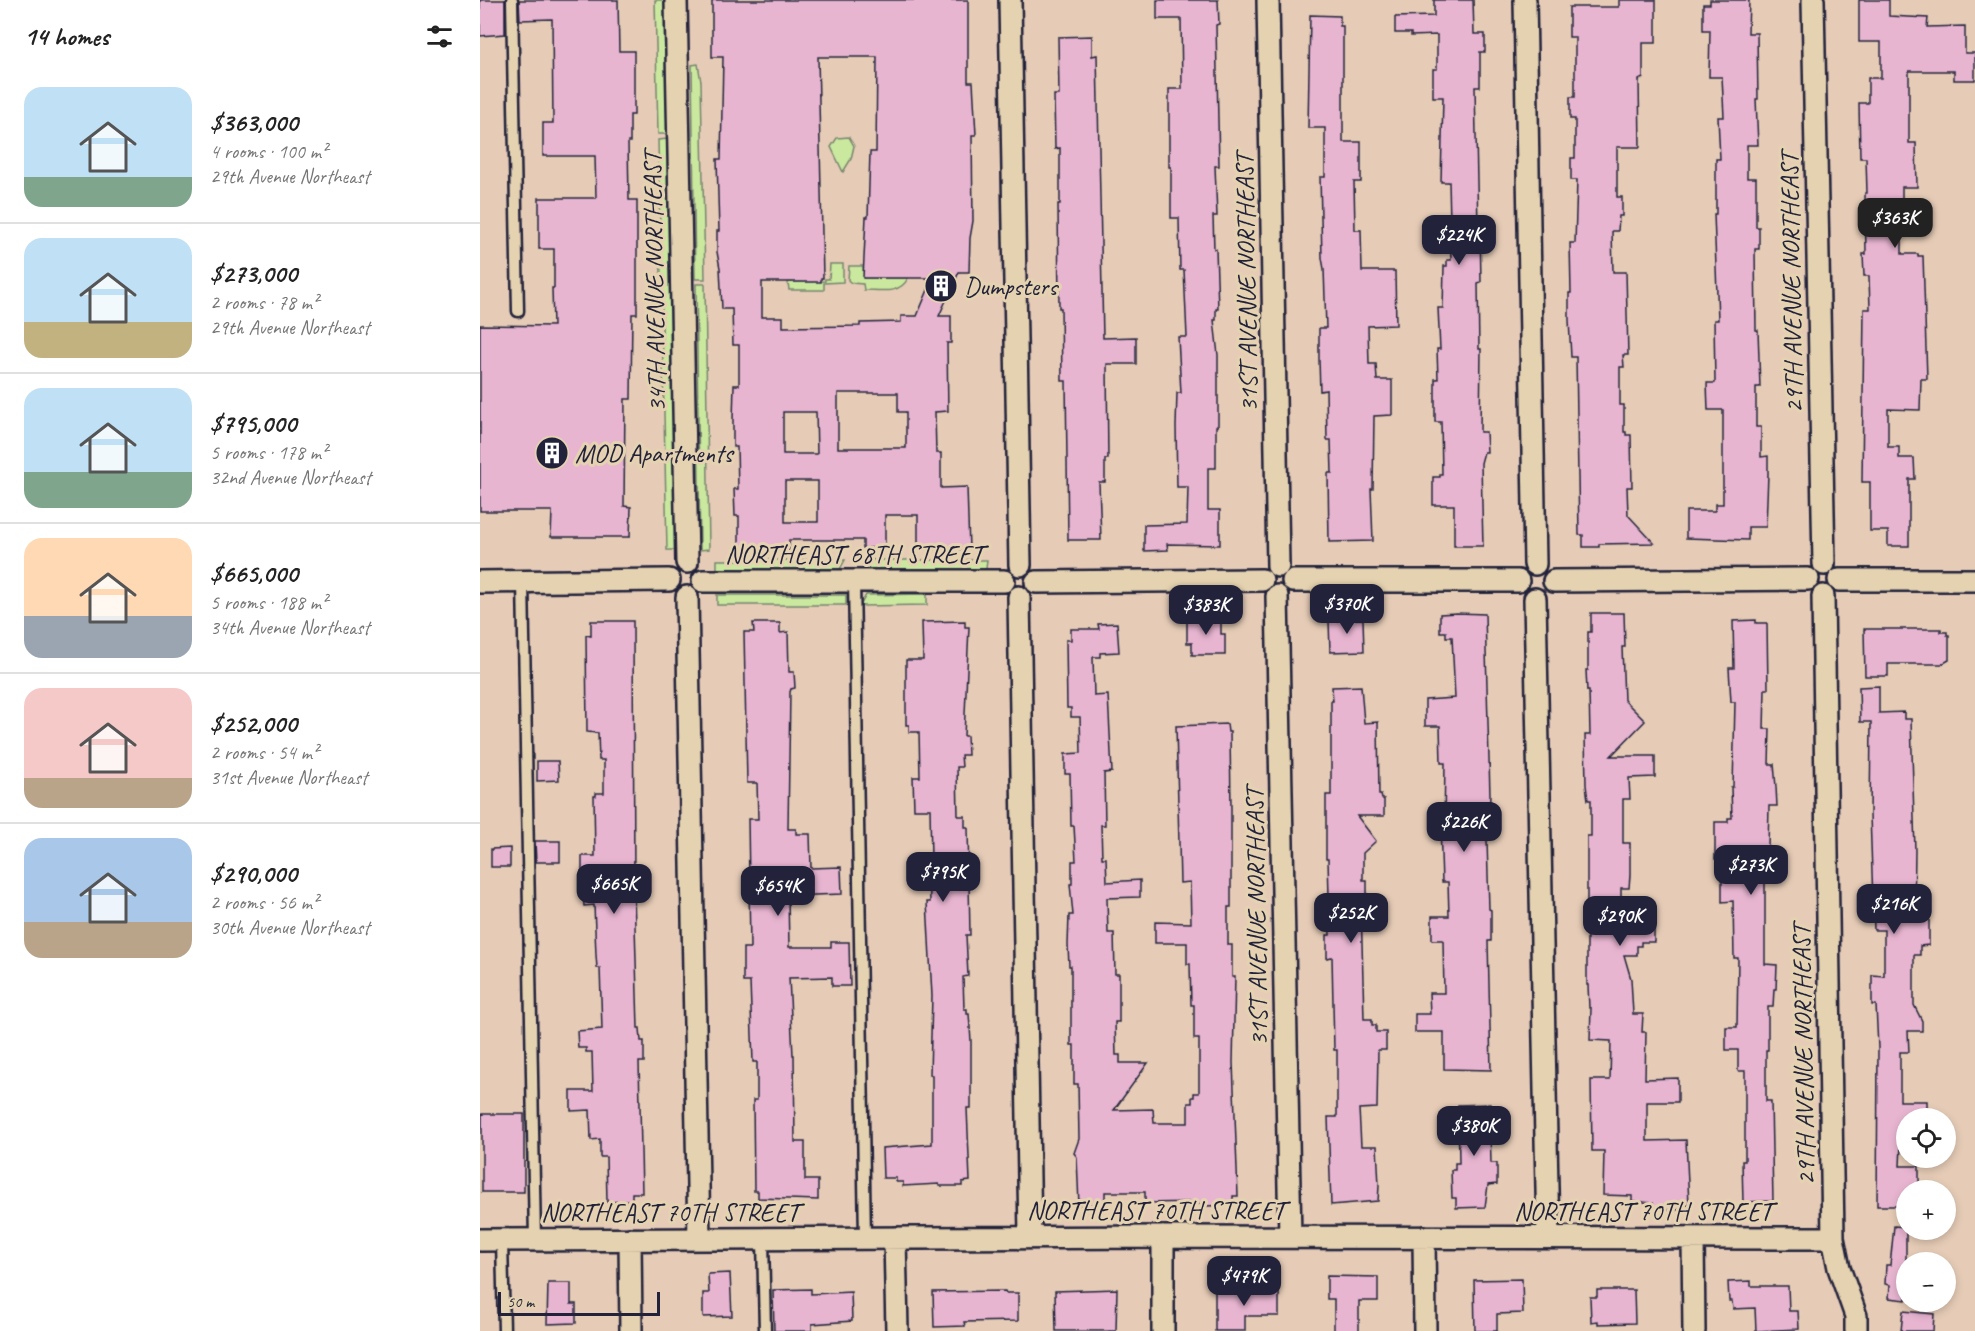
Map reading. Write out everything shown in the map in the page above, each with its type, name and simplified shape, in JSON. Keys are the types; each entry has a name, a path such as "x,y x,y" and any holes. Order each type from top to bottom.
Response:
{"street":[{"name":"34TH AVENUE NORTHEAST","path":"676,0 687,562"},
{"path":"1010,0 1020,565"},
{"name":"31ST AVENUE NORTHEAST","path":"1268,0 1278,566"},
{"path":"1525,0 1535,564"},
{"name":"29TH AVENUE NORTHEAST","path":"1813,0 1824,564"},
{"path":"687,562 699,568 704,581 698,593 687,597 675,593 671,589 669,580 674,567 687,562"},
{"path":"1535,564 1547,568 1554,582 1545,597 1535,599 1522,593 1518,581 1522,570 1535,564"},
{"path":"1824,564 1834,569 1839,580 1834,591 1819,596 1810,590 1808,579 1812,569 1824,564"},
{"path":"1020,565 1034,572 1036,582 1032,593 1019,597 1008,593 1004,581 1008,569 1020,565"},
{"path":"1278,566 1287,568 1293,581 1288,592 1277,596 1269,595 1262,580 1266,570 1278,566"},
{"path":"1554,582 1808,579"},
{"path":"480,582 669,580"},
{"path":"1036,582 1262,580"},
{"path":"1839,580 1975,580"},
{"name":"NORTHEAST 68TH STREET","path":"704,581 1004,581"},
{"path":"1293,581 1518,581"},
{"name":"31ST AVENUE NORTHEAST","path":"1277,596 1290,1236"},
{"name":"29TH AVENUE NORTHEAST","path":"1823,596 1833,1238 1839,1268 1856,1316 1856,1331"},
{"path":"687,597 699,1239"},
{"path":"1019,597 1030,1237"},
{"path":"1535,599 1548,1237"},
{"path":"1163,1236 1163,1331"},
{"name":"NORTHEAST 70TH STREET","path":"480,1240 1163,1236 1833,1238"},
{"path":"1424,1237 1425,1331"},
{"path":"896,1238 897,1331"},
{"path":"1693,1238 1694,1331"},
{"path":"630,1239 631,1331"}],"lane":[{"path":"512,0 518,311"},
{"path":"854,580 865,1238"},
{"path":"523,581 535,1240"},
{"path":"763,1239 765,1331"},
{"path":"502,1240 504,1331"}],"green space":[{"path":"655,0 665,0 667,134 658,134"},
{"path":"698,64 701,82 705,279 695,279 692,65"},
{"path":"849,137 854,146 851,159 843,172 831,147 837,138"},
{"path":"668,139 677,550 667,550 658,140"},
{"path":"830,264 843,264 843,282 824,283 824,290 789,290 788,282 829,279"},
{"path":"849,266 863,266 864,278 908,278 895,289 864,290 863,284 851,283 848,280"},
{"path":"696,284 705,284 709,549 700,550"},
{"path":"717,560 845,560 840,569 717,569"},
{"path":"862,560 987,560 986,569 864,569"},
{"path":"927,594 927,605 860,606 866,595"},
{"path":"717,595 846,595 846,605 717,605"}],"building":[{"path":"480,0 505,0 505,34 480,36"},
{"path":"519,0 618,0 619,51 634,51 634,115 630,115 630,142 628,142 629,200 637,200 637,314 632,314 631,399 625,399 624,506 631,507 630,537 551,537 552,511 480,511 480,325 553,326 554,249 539,249 539,198 596,198 595,156 543,156 543,123 553,123 552,19 520,20"},
{"path":"712,0 968,0 968,82 973,82 976,135 972,135 973,221 969,272 959,272 939,316 951,316 951,343 947,343 948,411 935,412 936,453 941,453 941,488 967,487 969,549 918,549 918,515 885,515 885,548 863,548 863,540 789,540 789,550 739,550 739,516 735,516 734,489 738,489 737,447 733,447 733,420 734,385 739,385 739,345 733,345 732,309 722,309 717,252 717,231 719,231 717,159 721,159 723,57 712,57","holes":["818,57 877,57 876,152 870,152 863,278 933,278 917,316 901,316 901,322 860,323 860,326 783,327 783,317 762,317 762,282 821,282 823,278","838,393 898,393 898,412 906,412 906,448 838,448","783,412 816,412 817,454 783,454","785,481 818,481 818,522 785,522"]},
{"path":"1157,0 1218,0 1219,24 1216,25 1219,166 1215,166 1217,216 1213,216 1218,309 1216,309 1216,320 1214,320 1218,355 1218,426 1216,426 1216,468 1208,468 1208,510 1220,510 1220,545 1167,544 1168,550 1144,551 1144,525 1187,524 1188,487 1177,487 1177,393 1181,393 1178,337 1187,337 1184,270 1180,270 1179,218 1171,218 1171,167 1169,167 1169,89 1182,89 1181,19 1157,19"},
{"path":"1434,0 1473,0 1474,34 1485,34 1485,52 1480,52 1480,87 1475,87 1481,282 1478,283 1479,349 1481,349 1480,432 1486,432 1487,452 1484,452 1481,463 1483,546 1454,546 1454,505 1433,505 1433,477 1440,477 1442,474 1441,422 1435,422 1435,379 1438,379 1437,349 1440,349 1438,308 1443,308 1444,266 1447,266 1447,260 1451,260 1449,182 1441,182 1443,97 1433,97 1433,69 1437,69 1437,35 1411,36 1411,33 1395,33 1395,17 1434,16"},
{"path":"1619,0 1656,0 1656,43 1643,43 1643,78 1639,80 1640,147 1617,147 1617,197 1622,197 1622,216 1619,216 1618,231 1612,231 1613,272 1626,272 1628,355 1623,355 1624,367 1620,367 1620,405 1624,405 1624,432 1626,435 1631,435 1632,487 1627,487 1628,515 1654,543 1599,544 1599,547 1583,547 1583,535 1579,535 1576,357 1571,357 1569,320 1570,243 1575,243 1577,180 1571,180 1571,158 1575,158 1575,119 1570,119 1570,97 1575,97 1575,37 1569,37 1569,7 1619,7"},
{"path":"1710,0 1749,0 1748,33 1757,33 1758,145 1747,145 1747,178 1756,178 1756,227 1759,227 1759,249 1755,249 1756,330 1758,330 1760,387 1756,387 1756,427 1761,427 1761,457 1768,456 1768,474 1766,527 1748,527 1748,540 1686,538 1686,511 1715,511 1715,504 1723,504 1723,410 1708,410 1707,383 1715,383 1714,320 1718,320 1714,214 1716,214 1716,159 1720,159 1718,117 1724,117 1722,77 1709,77 1710,30 1703,30 1703,4 1710,4"},
{"path":"1859,0 1889,0 1889,16 1928,18 1927,27 1965,26 1965,53 1975,53 1975,80 1954,80 1954,71 1909,71 1909,143 1916,143 1917,187 1902,187 1902,254 1923,256 1927,379 1921,379 1920,410 1888,409 1888,447 1899,447 1899,458 1914,458 1915,479 1909,479 1909,546 1888,546 1888,531 1870,531 1870,482 1862,482 1864,309 1870,309 1869,276 1864,276 1866,158 1860,158 1859,103 1868,103 1868,78 1881,78 1881,42 1859,42"},
{"path":"1310,15 1340,16 1340,26 1343,26 1343,142 1361,142 1361,182 1354,182 1355,230 1361,230 1362,271 1395,271 1396,325 1368,326 1369,364 1376,364 1377,380 1392,380 1392,415 1374,416 1373,489 1371,489 1373,541 1329,542 1328,473 1332,473 1331,440 1327,440 1326,390 1320,391 1319,360 1319,328 1326,328 1320,177 1325,177 1325,128 1308,128"},
{"path":"1092,36 1092,56 1097,55 1103,338 1136,337 1136,364 1107,364 1108,459 1105,459 1105,482 1099,482 1101,540 1068,540 1066,381 1062,381 1061,308 1059,308 1060,148 1055,149 1054,95 1059,95 1058,37"},
{"path":"1591,613 1624,613 1625,647 1622,647 1624,700 1645,721 1611,756 1655,756 1655,777 1629,778 1630,799 1623,799 1623,843 1630,843 1630,875 1629,888 1621,888 1621,925 1654,925 1654,942 1641,942 1641,946 1637,946 1637,955 1624,955 1631,979 1633,1014 1643,1014 1642,1032 1646,1032 1645,1079 1678,1078 1678,1102 1647,1102 1647,1141 1686,1140 1689,1205 1681,1205 1679,1210 1653,1210 1653,1203 1632,1201 1632,1196 1603,1195 1604,1151 1592,1151 1591,1080 1610,1080 1611,1041 1590,1040 1591,1008 1589,1008 1587,985 1587,836 1591,836 1591,800 1588,800 1586,785 1585,735 1590,735 1586,670 1588,670 1588,632 1591,632"},
{"path":"1440,614 1485,614 1490,795 1487,840 1489,909 1491,910 1491,941 1488,941 1491,1070 1444,1069 1444,1032 1415,1032 1415,1014 1430,1014 1429,993 1444,993 1443,940 1432,940 1432,916 1449,916 1448,882 1442,882 1440,825 1444,825 1445,763 1441,763 1440,726 1425,726 1425,700 1455,698 1452,637 1446,637 1446,632 1440,632"},
{"path":"1221,617 1221,634 1225,634 1225,655 1192,655 1192,643 1187,643 1187,618"},
{"path":"1337,617 1363,619 1364,651 1330,652 1329,621 1337,621"},
{"path":"1756,620 1756,623 1767,623 1768,689 1765,689 1764,729 1770,729 1769,764 1774,764 1777,806 1769,806 1768,847 1757,847 1757,882 1765,882 1765,964 1777,965 1773,1007 1768,1007 1768,1050 1766,1050 1766,1101 1771,1101 1773,1201 1743,1202 1745,1071 1738,1071 1738,1050 1726,1050 1726,1027 1737,1027 1738,958 1734,958 1733,901 1722,902 1722,859 1715,859 1715,822 1728,822 1728,818 1732,818 1731,787 1733,787 1735,702 1731,702 1729,668 1734,668 1733,621"},
{"path":"591,621 633,621 634,892 638,1028 640,1028 641,1041 644,1041 644,1062 639,1062 642,1193 632,1193 632,1201 607,1202 606,1157 600,1157 600,1139 591,1140 590,1110 571,1111 571,1091 593,1091 592,1052 586,1052 586,1048 578,1048 577,1031 602,1029 600,968 597,968 594,905 584,906 582,877 582,856 595,856 594,796 596,793 604,793 604,760 599,760 598,733 587,732 586,635 591,636"},
{"path":"965,621 965,627 969,627 964,736 967,736 968,755 961,755 962,767 957,767 958,816 965,816 965,827 968,827 970,935 966,935 968,976 963,977 964,1009 967,1009 967,1014 969,1014 971,1041 971,1108 967,1108 970,1181 962,1182 962,1186 939,1186 939,1184 903,1186 903,1182 896,1182 896,1178 883,1178 882,1148 932,1144 932,1075 930,1075 932,996 927,902 930,902 930,809 914,809 913,777 920,777 919,732 909,732 909,725 906,725 906,660 923,660 922,622"},
{"path":"753,623 780,623 780,633 788,632 789,672 794,672 795,688 790,692 788,829 796,829 796,834 810,834 811,868 841,867 842,894 788,896 789,947 831,947 831,942 849,942 850,986 832,986 832,977 789,978 794,1055 795,1142 805,1142 805,1180 818,1180 818,1200 758,1198 758,1191 754,1191 753,1100 757,1100 757,1062 753,1062 750,982 743,982 743,948 750,948 748,819 758,819 757,783 747,783 744,632 754,632"},
{"path":"1117,623 1119,652 1100,653 1100,657 1093,657 1094,696 1108,695 1112,772 1104,773 1105,825 1101,825 1102,858 1106,858 1107,882 1140,880 1140,897 1107,898 1108,933 1114,933 1115,974 1119,974 1119,1022 1115,1022 1116,1055 1120,1055 1120,1063 1148,1063 1114,1110 1153,1109 1154,1123 1188,1123 1188,1103 1192,1103 1194,1093 1199,1093 1199,1039 1194,1039 1194,1005 1191,1005 1187,943 1155,943 1155,922 1191,923 1190,882 1180,883 1176,726 1227,724 1228,732 1230,732 1231,808 1231,907 1228,907 1228,945 1232,945 1232,977 1235,977 1233,1062 1238,1196 1233,1196 1233,1205 1205,1206 1205,1204 1195,1204 1195,1202 1145,1203 1145,1192 1105,1192 1105,1205 1079,1205 1077,1157 1074,1153 1079,1139 1078,1084 1074,1084 1074,1045 1071,1045 1071,966 1069,966 1068,945 1069,915 1073,915 1070,884 1072,884 1072,861 1076,861 1074,826 1071,826 1070,774 1065,774 1065,754 1081,753 1080,717 1071,717 1071,708 1067,708 1066,640 1071,640 1071,629 1099,629 1098,624"},
{"path":"1864,629 1941,629 1941,632 1947,632 1949,635 1949,660 1942,664 1888,664 1888,676 1865,676"},
{"path":"1361,686 1364,723 1378,722 1379,795 1384,799 1384,816 1357,816 1376,841 1363,853 1363,880 1367,880 1367,897 1365,897 1365,904 1361,904 1364,1019 1372,1019 1372,1025 1376,1025 1376,1032 1386,1032 1386,1050 1378,1050 1377,1108 1359,1109 1361,1146 1377,1146 1379,1186 1378,1201 1331,1205 1328,1117 1337,1117 1337,1050 1334,1050 1332,957 1327,958 1327,935 1330,935 1328,859 1326,859 1326,795 1331,795 1331,701 1333,701 1332,687"},
{"path":"1879,686 1879,713 1904,712 1904,719 1911,719 1915,851 1914,914 1920,914 1920,920 1929,920 1929,945 1920,946 1920,955 1914,955 1914,1005 1922,1021 1922,1031 1908,1031 1909,1052 1900,1052 1900,1101 1927,1101 1927,1108 1896,1108 1896,1168 1919,1168 1919,1180 1896,1180 1896,1206 1877,1206 1878,1048 1876,1005 1872,1005 1872,975 1884,976 1884,930 1874,930 1870,815 1871,722 1860,722 1859,687"},
{"path":"537,761 558,761 559,780 537,781"},
{"path":"535,841 560,841 560,862 536,862"},
{"path":"510,848 510,867 491,867 491,849"},
{"path":"1490,1104 1490,1110 1493,1110 1494,1127 1490,1127 1491,1163 1497,1163 1497,1184 1488,1185 1485,1207 1456,1208 1456,1198 1452,1198 1451,1170 1455,1170 1455,1163 1459,1163 1458,1105"},
{"path":"482,1114 524,1114 524,1192 482,1192"},
{"path":"1894,1226 1896,1226 1896,1240 1906,1240 1906,1252 1896,1252 1896,1299 1889,1298 1890,1285 1885,1284 1886,1265 1890,1265"},
{"path":"730,1273 732,1316 703,1317 703,1293 709,1293 708,1274"},
{"path":"1327,1276 1378,1277 1378,1301 1359,1301 1359,1331 1334,1331 1334,1299 1327,1299"},
{"path":"1522,1279 1523,1313 1497,1314 1497,1331 1475,1331 1474,1280"},
{"path":"1751,1281 1751,1286 1788,1286 1789,1311 1798,1311 1799,1329 1756,1331 1755,1308 1733,1309 1732,1301 1729,1301 1728,1282"},
{"path":"548,1283 571,1283 571,1304 576,1304 576,1323 547,1324"},
{"path":"1262,1287 1279,1287 1279,1316 1245,1316 1245,1331 1215,1331 1215,1289 1262,1289"},
{"path":"811,1289 811,1294 851,1292 852,1321 812,1324 812,1331 774,1331 773,1290"},
{"path":"1117,1289 1116,1331 1056,1331 1055,1291"},
{"path":"1597,1290 1634,1290 1635,1323 1598,1324 1598,1321 1591,1322 1590,1297 1597,1297"},
{"path":"1005,1291 1006,1293 1018,1293 1018,1321 964,1322 965,1326 934,1327 933,1292"},
{"path":"1903,1312 1934,1314 1933,1331 1901,1331"}],"place":[{"name":"Dumpsters","path":"941,286"},
{"name":"MOD Apartments","path":"552,453"}]}
